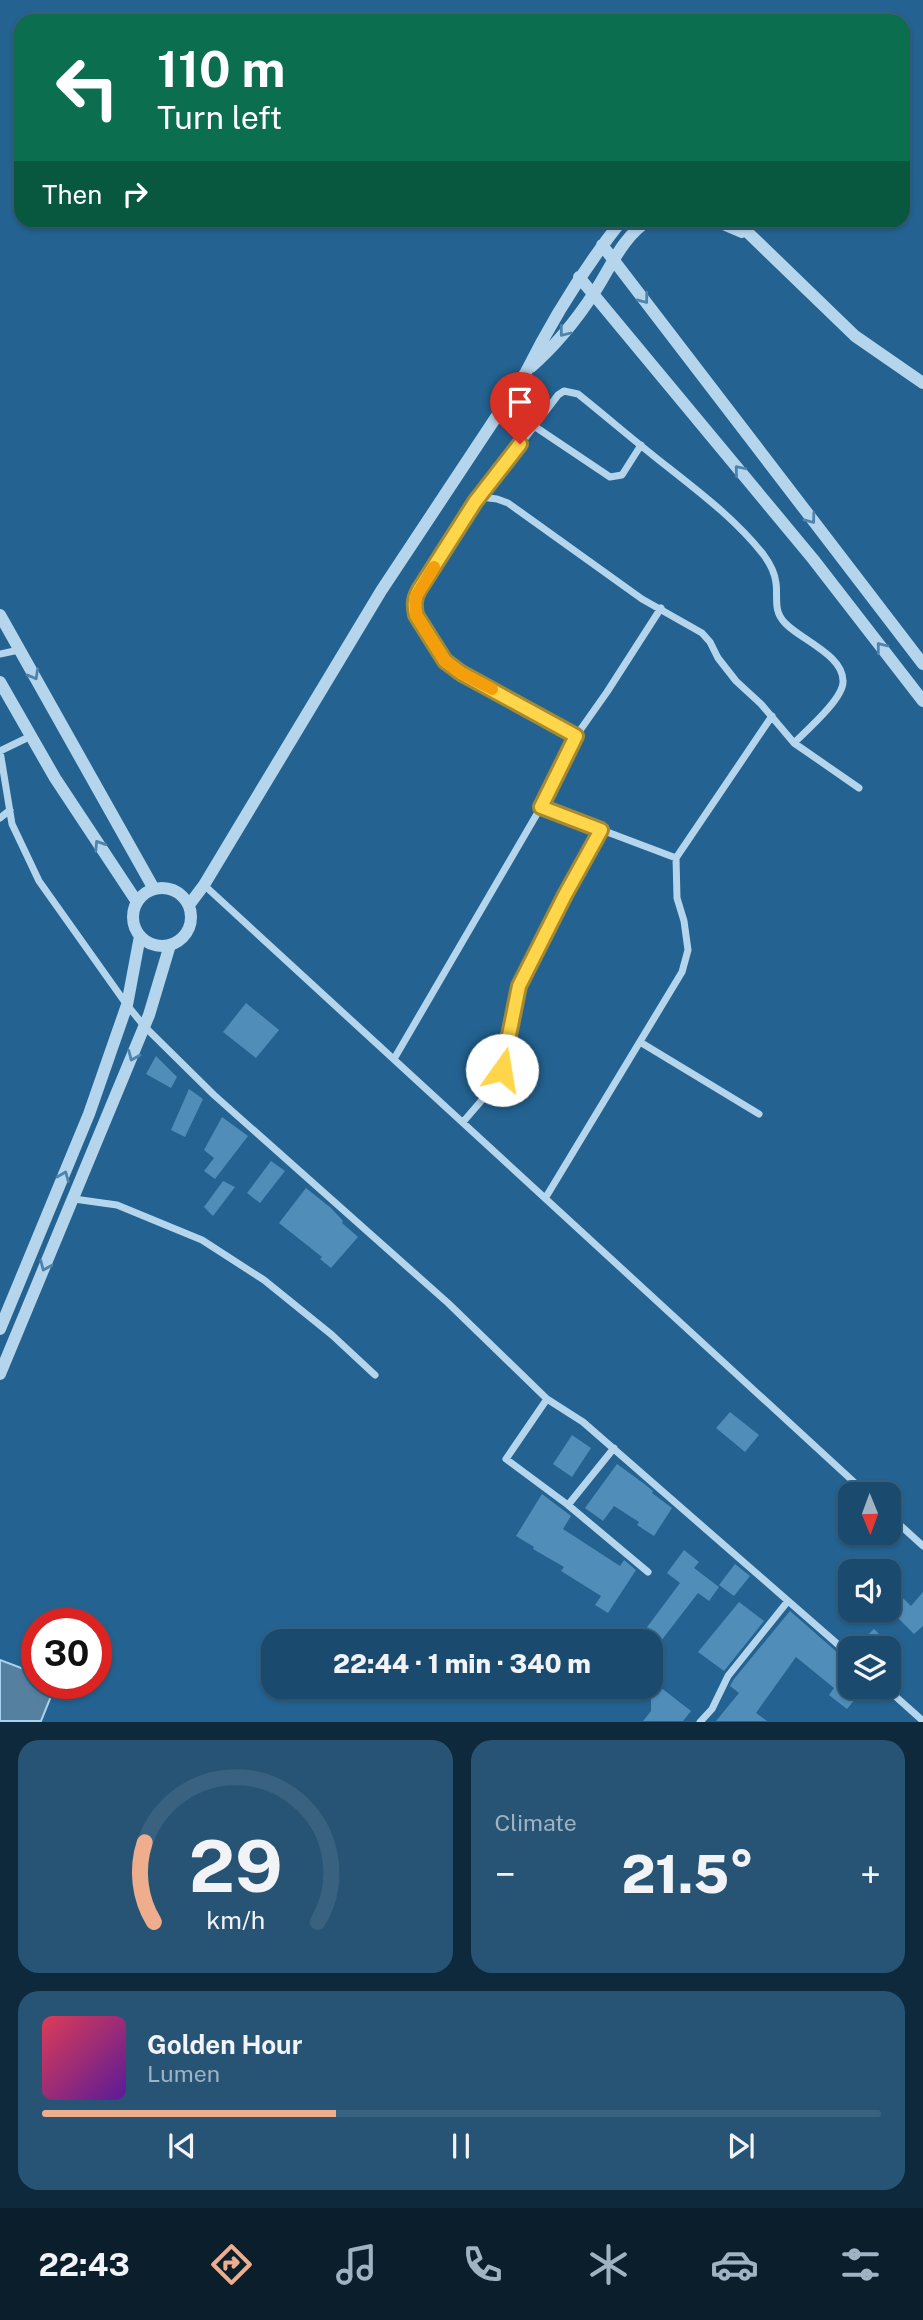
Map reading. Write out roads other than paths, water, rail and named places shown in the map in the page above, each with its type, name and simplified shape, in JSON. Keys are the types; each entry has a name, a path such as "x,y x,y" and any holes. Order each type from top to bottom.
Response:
{"street":[{"path":"189,905 204,885 381,591 526,372 579,277 616,228"},
{"path":"526,372 546,354 593,294 625,241 637,228"},
{"path":"734,228 749,234"},
{"path":"743,228 855,336 923,383"},
{"path":"602,245 923,664"},
{"path":"579,277 813,559 923,701"},
{"path":"576,736 452,666 435,648 416,615 415,598 475,502 558,395 564,391 578,394 721,508 764,556 773,571 776,584 775,603 784,623 834,660 844,680 842,688 836,699 794,743"},
{"path":"534,426 610,477 622,475 640,445"},
{"path":"480,497 509,503 642,598 702,633 736,681 772,716 794,743 859,788"},
{"path":"394,1059 541,807 576,736 660,608"},
{"path":"0,615 154,889"},
{"path":"0,654 19,650"},
{"path":"0,682 55,778 137,902"},
{"path":"545,1197 682,972 688,950 677,898 676,858 772,716"},
{"path":"31,736 0,751 12,824 40,881 145,1027 225,1104 448,1303 547,1399 583,1422 614,1448 838,1645"},
{"path":"541,807 676,858"},
{"path":"0,818 10,810"},
{"path":"463,1122 488,1093 502,1070 519,986 601,830"},
{"path":"204,885 854,1482"},
{"path":"154,889 170,889 184,898 189,905 190,925 186,933 170,945 153,944 140,936 132,916 137,902 141,896 154,889"},
{"path":"0,1329 89,1114 127,1005 140,936"},
{"path":"0,1374 145,1027 170,945"},
{"path":"640,1042 759,1114"},
{"path":"74,1199 117,1205 202,1240 264,1280 332,1335 375,1375"},
{"path":"547,1399 506,1459 568,1505 648,1572"},
{"path":"568,1505 614,1448"},
{"path":"901,1526 923,1546"},
{"path":"700,1721 712,1709 727,1676 788,1601"},
{"path":"898,1699 923,1721"}],"water":[{"path":"0,1660 21,1668 21,1699 50,1699 41,1721 0,1721"}]}
